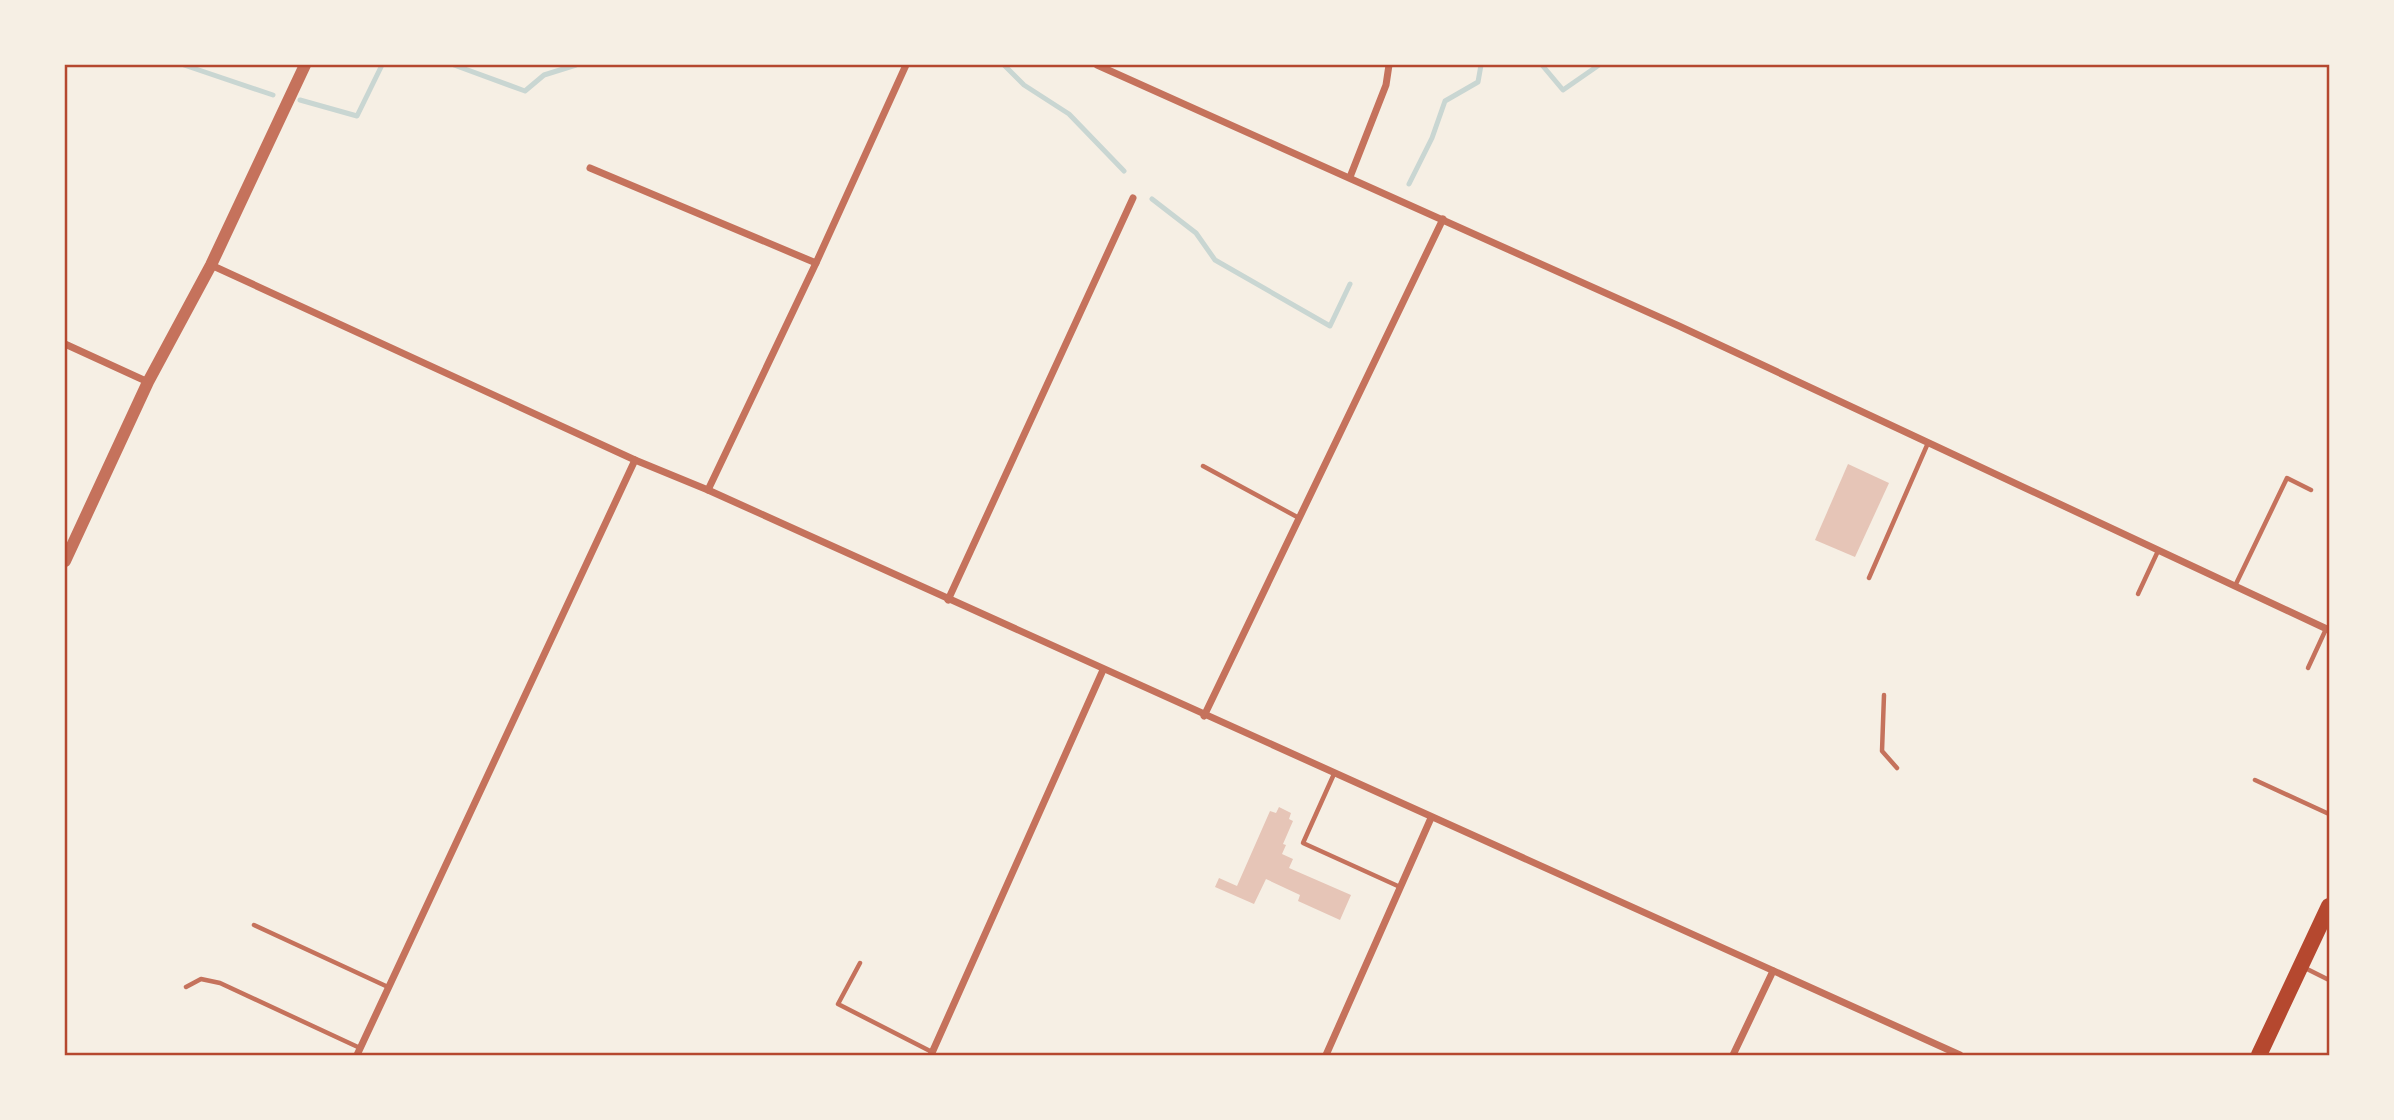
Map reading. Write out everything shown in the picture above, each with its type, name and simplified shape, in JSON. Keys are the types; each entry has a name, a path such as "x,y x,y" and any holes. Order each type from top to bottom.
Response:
{"main road":[{"path":"2259,1055 2329,905"}],"street":[{"path":"65,561 148,382 211,265 305,65"},
{"path":"708,490 906,65"},
{"path":"1097,65 1443,219 2328,629"},
{"path":"1350,177 1386,86 1389,65"},
{"path":"590,168 816,263"},
{"path":"948,600 1133,198"},
{"path":"1204,716 1443,219"},
{"path":"211,265 635,460 708,490 1960,1055"},
{"path":"65,344 148,382"},
{"path":"358,1052 635,460"},
{"path":"932,1054 1103,670"},
{"path":"1326,1055 1431,818"},
{"path":"1733,1055 1773,971"}],"lane":[{"path":"1869,578 1928,442"},
{"path":"1203,466 1300,518"},
{"path":"2235,586 2287,478 2311,490"},
{"path":"2138,594 2158,550"},
{"path":"2308,668 2328,629"},
{"path":"1884,695 1882,751 1897,768"},
{"path":"1334,774 1303,843 1401,887"},
{"path":"2255,780 2329,814"},
{"path":"254,925 388,986"},
{"path":"860,964 838,1004 932,1054"},
{"path":"2301,966 2329,980"},
{"path":"186,987 201,979 220,983 358,1052"}],"building":[{"path":"1848,464 1889,483 1855,557 1815,540"},
{"path":"1279,807 1291,813 1289,819 1293,821 1283,844 1286,845 1282,854 1293,859 1289,868 1351,895 1340,920 1298,901 1300,895 1266,879 1254,904 1215,887 1219,878 1237,886 1270,811 1276,813"}],"waterway":[{"path":"184,65 273,95"},
{"path":"300,100 357,116 382,65"},
{"path":"454,65 525,91 544,75 576,65"},
{"path":"1004,65 1024,85 1069,114 1124,171"},
{"path":"1409,184 1432,138 1445,101 1478,82 1481,65"},
{"path":"1542,65 1563,90 1599,65"},
{"path":"1152,199 1196,233 1215,260 1330,326 1350,284"}]}
